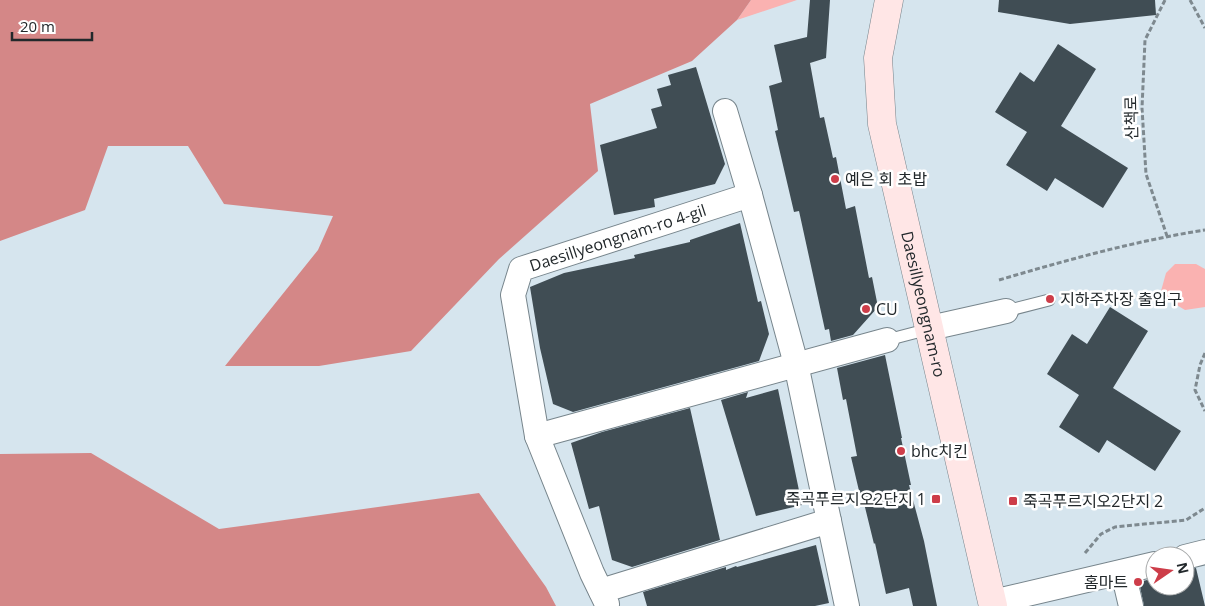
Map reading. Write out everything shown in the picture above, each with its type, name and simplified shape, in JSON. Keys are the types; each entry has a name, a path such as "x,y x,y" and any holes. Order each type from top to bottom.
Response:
{"street":[{"name":"Daesillyeongnam-ro","path":"889,0 878,58 882,124 993,604"},
{"path":"725,111 796,364 848,606"},
{"name":"Daesillyeongnam-ro 4-gil","path":"750,195 521,269 513,295 537,436 592,573 605,599 829,521"},
{"path":"930,328 1006,311"},
{"path":"537,436 887,340"},
{"path":"993,604 1145,566"},
{"path":"1122,572 1131,606"}],"lane":[{"path":"1006,311 1049,300"},
{"path":"887,340 930,328"}],"path":[{"name":"산책로","path":"1164,0 1145,40 1142,108 1146,174 1168,236"},
{"path":"1190,0 1205,28"},
{"path":"999,280 1076,258 1168,236 1205,230"},
{"path":"1205,354 1200,365 1195,390 1205,411"},
{"path":"1080,560 1101,534 1115,527 1186,520 1205,508"}],"shaded area":[{"path":"0,0 751,0 737,20 692,61 590,104 598,171 499,259 411,351 319,366 225,366 318,250 333,216 224,204 188,146 108,146 85,210 0,241"},
{"path":"751,0 797,0 737,20"},
{"path":"1175,264 1196,264 1205,269 1205,307 1185,310 1170,301 1161,291 1166,273"},
{"path":"91,453 219,529 479,493 546,587 556,606 0,606 0,454"}],"building":[{"path":"810,0 830,0 826,58 810,63 820,118 824,117 833,158 836,157 846,209 855,206 869,278 872,277 878,307 853,335 831,341 829,329 825,330 799,211 794,212 775,131 778,130 769,86 782,82 774,45 807,37"},
{"path":"999,0 1155,0 1156,15 1070,24 998,12"},
{"path":"1058,44 1096,69 1061,126 1128,168 1103,208 1055,178 1047,191 1006,165 1027,132 995,112 1020,72 1034,82"},
{"path":"696,67 725,164 715,184 654,199 655,207 614,215 600,145 657,128 651,109 662,106 657,89 671,85 668,75"},
{"path":"740,223 758,302 761,301 769,334 759,361 573,412 553,404 540,348 530,287 564,273 635,258 634,255 690,242 690,240"},
{"path":"1110,307 1148,331 1113,388 1181,431 1155,471 1107,440 1099,453 1059,427 1079,395 1047,374 1072,334 1087,344"},
{"path":"885,355 911,485 909,485 924,541 937,606 913,606 909,588 886,594 875,543 862,495 860,495 851,457 857,456 846,399 843,400 837,368"},
{"path":"778,389 802,505 756,516 721,400 748,392 746,398"},
{"path":"690,408 720,540 632,567 612,560 599,506 589,509 571,443 602,432"},
{"path":"816,545 829,603 815,606 647,606 643,592 726,567 726,570"},
{"path":"1195,568 1205,606 1144,606 1139,582 1145,580 1145,596 1195,596"}],"place":[{"name":"예은 회 초밥","path":"835,179"},
{"name":"지하주차장 출입구","path":"1050,299"},
{"name":"CU","path":"866,309"},
{"name":"bhc치킨","path":"901,451"},
{"name":"죽곡푸르지오2단지 1","path":"936,499"},
{"name":"죽곡푸르지오2단지 2","path":"1013,501"},
{"name":"홈마트","path":"1138,582"}]}
